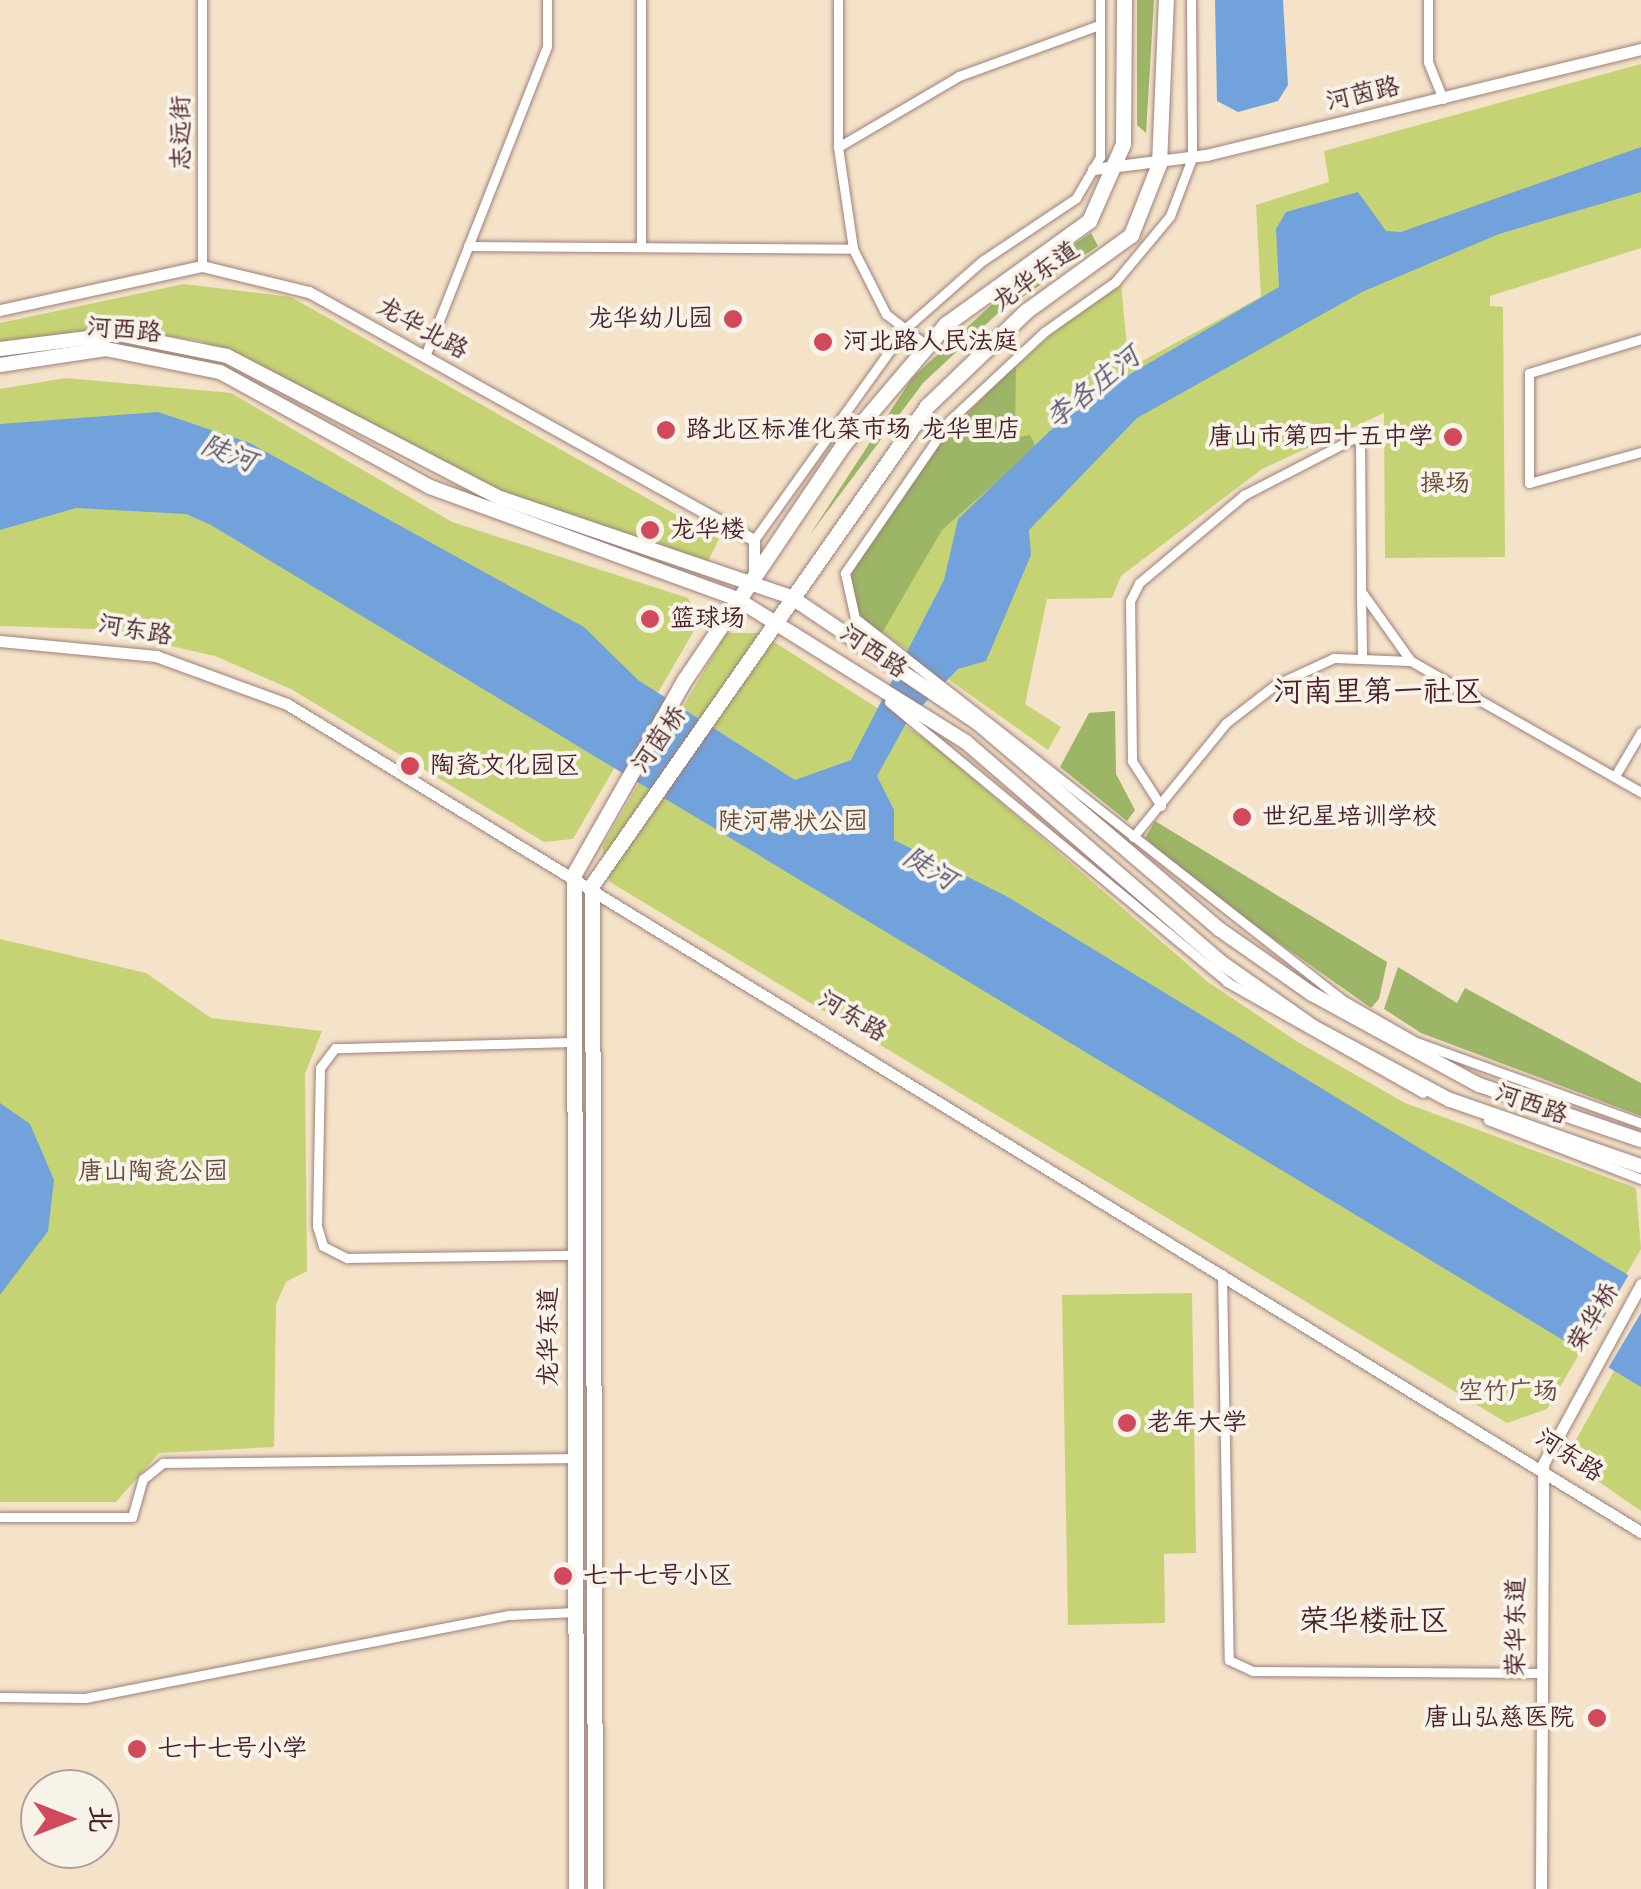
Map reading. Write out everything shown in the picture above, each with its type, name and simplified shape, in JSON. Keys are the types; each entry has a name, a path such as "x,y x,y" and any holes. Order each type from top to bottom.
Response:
{"main road":[{"name":"龙华东道","path":"685,679 843,445 926,345 1088,221 1117,168 1124,0"},
{"name":"龙华东道","path":"721,696 927,406 1026,311 1131,235 1159,164 1166,0"},
{"name":"河西路","path":"0,349 118,334 227,356 500,498 792,598 880,660 952,698 1219,929 1312,994 1479,1085 1641,1140"},
{"name":"河西路","path":"0,365 106,349 220,372 430,487 737,599 777,618 934,726 1222,963 1313,1027 1450,1100 1641,1166"},
{"name":"河茵桥","path":"617,795 685,679"},
{"name":"河茵桥","path":"592,886 721,696"},
{"name":"龙华东道","path":"576,1889 574,874 617,795"},
{"name":"龙华东道","path":"592,886 595,1889"}],"street":[{"name":"志远街","path":"202,0 202,266"},
{"path":"425,356 547,46 546,0"},
{"path":"641,0 642,248"},
{"path":"838,0 838,147 853,249 886,314 926,345"},
{"path":"754,582 754,540 906,328 982,260 1076,198 1093,169 1102,117 1100,0"},
{"path":"1191,0 1192,158 1170,216 1115,282 1006,364 892,496 845,573 855,618 879,643 1274,952 1416,1042 1641,1123"},
{"path":"1428,0 1428,62 1443,99"},
{"path":"838,147 959,76 1099,26"},
{"name":"河茵路","path":"1093,169 1192,158 1641,49"},
{"path":"468,246 853,249"},
{"name":"龙华北路","path":"0,310 202,266 309,292 754,540"},
{"path":"1641,339 1528,372 1529,483 1641,452"},
{"path":"1161,806 1132,761 1130,601 1139,583 1244,496 1360,435 1362,654"},
{"path":"1360,591 1410,660"},
{"name":"河东路","path":"0,641 156,656 250,687 574,874 1544,1464 1641,1532"},
{"path":"811,651 870,683"},
{"path":"1133,838 1246,704 1334,658 1362,654 1410,660 1641,792"},
{"path":"934,726 1227,982 1415,1089 1641,1179"},
{"path":"1615,776 1641,732"},
{"path":"572,1042 336,1048 320,1068 317,1226 322,1246 347,1258 574,1255"},
{"path":"1222,1270 1229,1660 1254,1671 1540,1673"},
{"name":"荣华桥","path":"1586,1374 1641,1284"},
{"name":"荣华东道","path":"1542,1889 1540,1673 1544,1464 1586,1374"},
{"path":"0,1518 132,1518 144,1480 163,1464 574,1458"},
{"path":"0,1697 85,1698 510,1615 575,1612"}],"green space":[{"path":"1137,0 1154,0 1146,133 1137,125"},
{"name":"操场","path":"1641,64 1641,248 1490,296 1490,306 1503,307 1505,557 1385,558 1384,413 1262,469 1121,576 1112,598 1047,599 1025,704 1061,727 1048,750 855,613 850,576 962,414 1087,303 1121,284 1129,368 1261,297 1256,205 1329,182 1324,151"},
{"path":"1091,233 1098,246 996,315 923,383 809,536 912,378 1014,284"},
{"path":"184,284 291,297 719,539 707,563 513,499 202,341 118,329 0,342 0,323"},
{"path":"1016,364 1015,438 1030,435 1036,447 942,530 882,633 855,613 850,576 924,459"},
{"path":"66,378 231,393 452,522 688,598 699,622 573,839 544,842 291,689 215,656 95,629 0,626 0,389"},
{"name":"陡河带状公园","path":"726,633 760,633 932,743 1208,982 1296,1041 1405,1103 1636,1188 1641,1249 1547,1409 1507,1423 610,882 602,847"},
{"path":"1115,711 1116,774 1135,810 1127,821 1060,767 1089,713"},
{"path":"1155,821 1387,962 1379,999 1371,1008 1206,891 1145,838"},
{"name":"唐山陶瓷公园","path":"0,939 146,973 211,1018 322,1031 305,1074 307,1271 286,1282 276,1304 274,1447 159,1453 116,1502 0,1502"},
{"path":"1398,967 1457,1003 1465,988 1641,1083 1641,1116 1421,1033 1384,1009"},
{"path":"1192,1293 1196,1553 1164,1554 1165,1623 1068,1625 1062,1295"},
{"path":"1641,1322 1641,1511 1585,1472 1571,1449"}],"water":[{"path":"1215,0 1283,0 1288,85 1278,101 1238,112 1217,101"},
{"name":"陡河","path":"1641,147 1641,192 1499,234 1362,292 1137,418 1029,530 1031,555 986,661 958,669 908,720 877,776 894,810 894,840 1006,896 1641,1283 1641,1387 211,525 186,514 76,508 0,530 0,424 158,412 250,443 584,627 638,680 795,780 851,760 944,580 958,519 1076,406 1279,287 1276,229 1286,212 1358,192 1386,231 1401,232"},
{"path":"0,1103 30,1124 54,1180 48,1231 0,1295"}],"pier":[{"path":"1631,1271 1641,1277 1641,1313 1607,1370 1582,1354"}],"place":[{"name":"龙华幼儿园","path":"733,319"},
{"name":"河北路人民法庭","path":"823,342"},
{"name":"路北区标准化菜市场 龙华里店","path":"666,430"},
{"name":"唐山市第四十五中学","path":"1453,437"},
{"name":"龙华楼","path":"650,530"},
{"name":"篮球场","path":"650,619"},
{"name":"陶瓷文化园区","path":"410,766"},
{"name":"世纪星培训学校","path":"1242,817"},
{"name":"老年大学","path":"1127,1423"},
{"name":"七十七号小区","path":"563,1576"},
{"name":"唐山弘慈医院","path":"1597,1718"},
{"name":"七十七号小学","path":"137,1749"}],"district":[{"name":"河南里第一社区","path":"1378,693"},
{"name":"荣华楼社区","path":"1374,1622"}],"water label":[{"name":"李各庄河","path":"1094,389"}],"park label":[{"name":"空竹广场","path":"1508,1392"}]}
